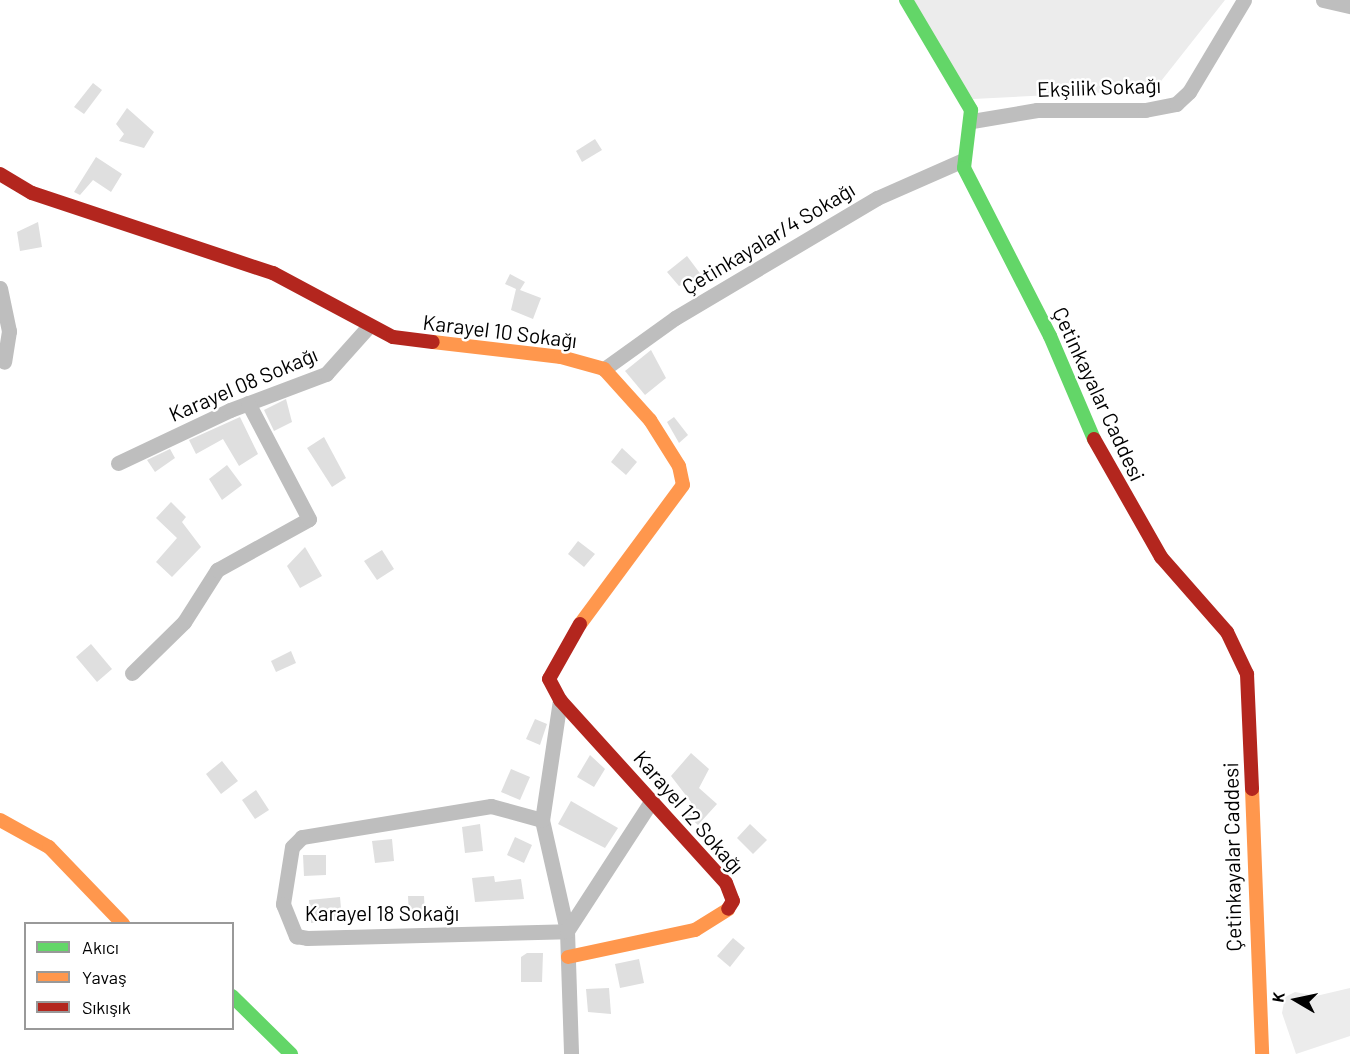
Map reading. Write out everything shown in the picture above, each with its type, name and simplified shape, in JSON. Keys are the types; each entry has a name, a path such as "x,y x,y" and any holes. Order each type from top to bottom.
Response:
{"street":[{"path":"906,0 971,110 972,121 963,160"},
{"name":"Ekşilik Sokağı","path":"972,121 1037,110 1145,110 1176,104 1189,92 1244,0"},
{"path":"1323,0 1350,6"},
{"name":"Çetinkayalar/4 Sokağı","path":"604,369 675,318 877,198 963,160"},
{"name":"Çetinkayalar Caddesi","path":"963,160 1112,476 1161,557 1227,632 1247,674 1262,1054"},
{"name":"Karayel 10 Sokağı","path":"0,174 32,193 264,270 369,326 424,344 561,357 604,369"},
{"path":"0,288 9,331 4,362"},
{"name":"Karayel 08 Sokağı","path":"118,463 248,403 326,374 369,326"},
{"path":"571,1054 567,931 542,820 560,700 549,679 556,658 683,485 679,466 650,420 604,369"},
{"path":"132,673 184,622 217,570 309,519 248,403"},
{"name":"Karayel 12 Sokağı","path":"560,700 726,883 730,908 694,930 568,957"},
{"path":"567,931 652,800"},
{"name":"Karayel 18 Sokağı","path":"542,820 491,806 302,837 292,847 283,904 296,936 307,939 567,931"},
{"path":"0,820 49,847 121,922"},
{"path":"234,998 291,1054"}],"shaded area":[{"path":"904,0 1225,0 1154,90 973,99"},
{"path":"1350,988 1350,1036 1296,1054 1282,1013 1285,997 1295,992 1316,996"}],"building":[{"path":"93,83 102,90 84,114 74,107"},
{"path":"127,108 154,132 144,148 119,141 124,134 116,124"},
{"path":"595,139 602,150 582,162 576,151"},
{"path":"96,157 122,174 111,192 93,180 80,195 74,192"},
{"path":"38,222 42,247 20,251 17,232"},
{"path":"687,256 702,276 679,286 667,272"},
{"path":"510,274 525,282 520,290 541,298 533,319 511,310 516,289 505,284"},
{"path":"651,350 666,378 645,395 625,371"},
{"path":"286,399 292,422 274,431 264,410"},
{"path":"240,417 258,454 239,466 223,439 196,454 189,440"},
{"path":"674,417 688,435 679,443 667,422"},
{"path":"324,437 346,478 332,487 307,448"},
{"path":"622,448 637,462 626,475 611,462"},
{"path":"170,449 175,458 155,472 147,460"},
{"path":"227,465 242,485 222,500 209,479"},
{"path":"171,502 186,517 182,522 201,547 172,577 156,562 177,538 156,518"},
{"path":"578,541 595,554 584,567 568,554"},
{"path":"305,547 322,576 300,588 287,566"},
{"path":"382,550 394,569 377,580 364,561"},
{"path":"91,644 112,669 97,682 76,657"},
{"path":"291,651 296,663 276,672 271,661"},
{"path":"535,719 547,724 540,745 526,739"},
{"path":"691,753 709,769 699,788 717,804 698,825 687,815 691,802 671,776"},
{"path":"590,755 605,769 594,787 577,777"},
{"path":"222,761 238,781 221,794 206,774"},
{"path":"511,769 530,777 520,800 501,792"},
{"path":"256,790 269,810 255,819 242,800"},
{"path":"571,801 618,828 605,848 558,824"},
{"path":"480,824 483,851 465,853 462,827"},
{"path":"750,824 767,840 753,854 737,838"},
{"path":"515,837 532,845 524,863 507,855"},
{"path":"392,839 394,861 375,863 372,841"},
{"path":"303,855 326,855 326,875 304,876"},
{"path":"494,876 495,882 521,879 524,899 475,902 472,878"},
{"path":"408,896 424,896 425,916 409,916"},
{"path":"340,897 342,920 311,923 309,900"},
{"path":"733,938 745,948 730,967 717,956"},
{"path":"527,953 543,953 542,982 521,982 521,957"},
{"path":"639,959 644,983 620,988 615,964"},
{"path":"609,988 611,1014 588,1012 586,989"}],"traffic: fast":[{"path":"906,0 971,110 964,168 1050,336 1094,439"},
{"path":"234,998 291,1054"}],"traffic: slow":[{"path":"433,342 561,357 604,369 650,420 679,466 683,485 580,624"},
{"path":"1252,789 1262,1054"},
{"path":"0,820 49,847 121,922"},
{"path":"568,957 695,930 728,909"}],"traffic: jam":[{"path":"0,174 32,193 273,273 393,337 433,342"},
{"path":"1094,439 1161,557 1227,632 1247,674 1252,789"},
{"path":"580,624 549,679 560,700 726,883 733,901 728,909"}]}
